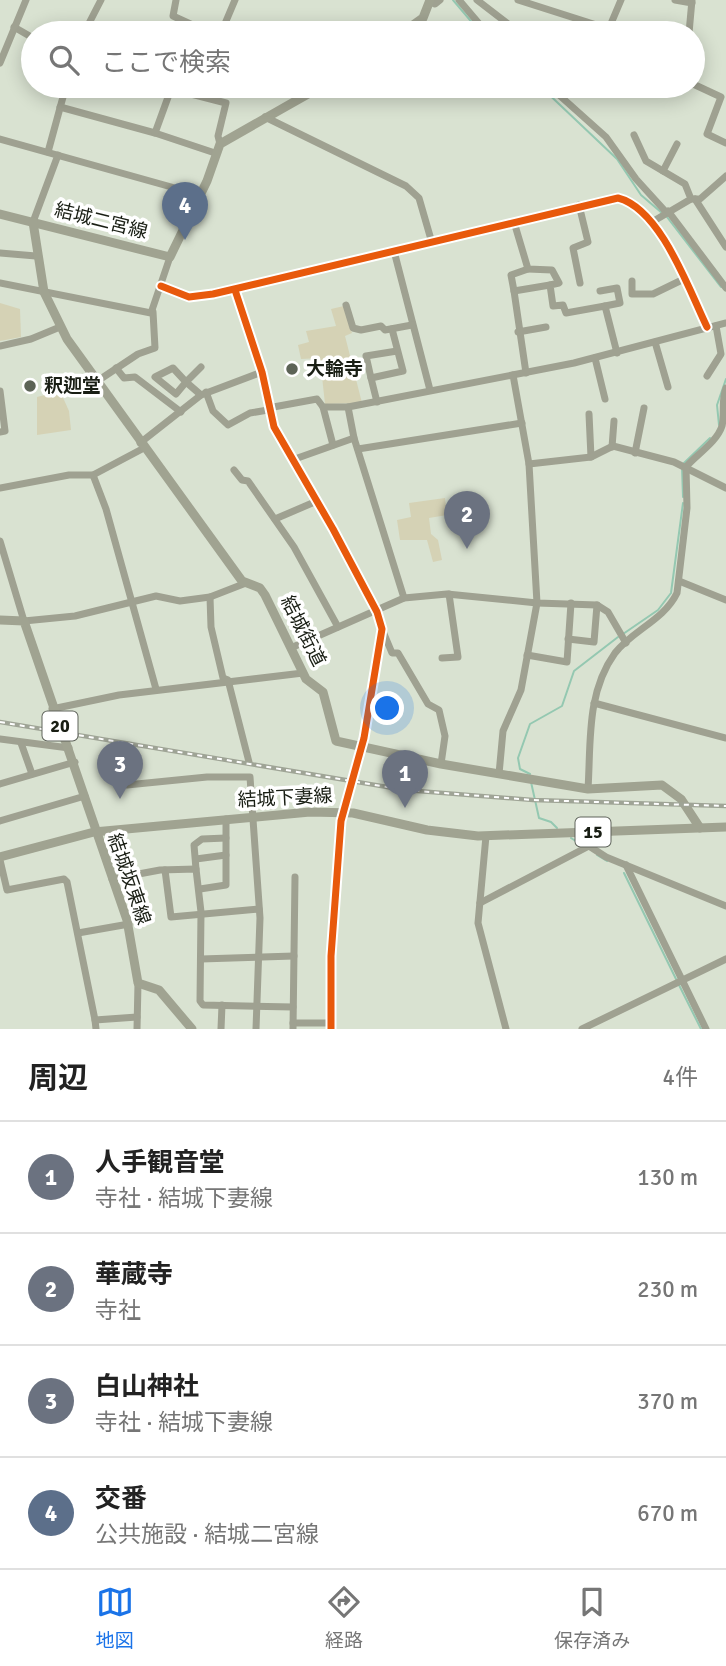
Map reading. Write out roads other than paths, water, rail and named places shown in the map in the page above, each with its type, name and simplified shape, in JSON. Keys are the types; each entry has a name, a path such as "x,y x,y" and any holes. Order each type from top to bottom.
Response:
{"main road":[{"path":"419,21 434,1"},
{"path":"170,257 200,195 217,149 265,116 300,98"},
{"path":"0,214 33,222"},
{"name":"結城街道","path":"33,222 36,256 44,292 60,327 95,382 246,583 260,588 265,595 293,647 303,673 323,692 336,741 441,764 589,789 662,785 681,799 700,828"},
{"name":"結城二宮線","path":"33,222 170,257"},
{"path":"0,620 24,621"},
{"name":"結城坂東線","path":"24,621 52,709 75,762 94,832 129,924 138,983"},
{"name":"結城下妻線","path":"0,856 94,832 255,816 344,812 445,833 486,836 700,828"},
{"name":"15","path":"700,828 726,827"},
{"path":"138,983 159,990 192,1029"}],"street":[{"path":"0,63 26,0"},
{"path":"90,21 101,0"},
{"path":"176,0 173,16 184,21"},
{"path":"225,0 234,2 225,21"},
{"path":"458,0 476,21"},
{"path":"477,0 504,21"},
{"path":"518,0 577,21"},
{"path":"612,21 621,0"},
{"path":"675,0 692,2 690,21"},
{"path":"15,27 21,31"},
{"path":"705,89 723,98 707,134 726,143"},
{"path":"48,152 63,98"},
{"path":"155,132 168,98"},
{"path":"60,107 217,149 227,104 211,98"},
{"path":"562,98 606,137 636,179 667,211 726,288"},
{"path":"265,116 406,186 419,198 432,243"},
{"path":"634,135 646,161 685,184 726,247"},
{"path":"0,139 200,195"},
{"path":"663,171 677,144"},
{"path":"33,222 58,155"},
{"path":"652,222 667,211 693,199 700,199 726,176"},
{"path":"161,286 194,298 432,243 579,205 618,198 631,203 660,232 707,327"},
{"path":"579,205 588,242 573,248 580,283"},
{"path":"514,222 527,269"},
{"path":"394,251 430,390"},
{"path":"0,253 36,256"},
{"path":"95,382 138,354 155,348 153,312 170,257"},
{"path":"514,291 559,283 552,270 527,269 511,275 526,373"},
{"path":"632,281 632,294 646,295 684,279"},
{"path":"0,283 153,312"},
{"path":"550,285 554,306 563,305 566,313 620,303 617,288 600,291"},
{"path":"235,290 262,372 274,427 377,612 392,653 398,653 428,704 439,710 445,736 441,764"},
{"path":"346,305 353,328 361,330 382,326 385,330 412,325"},
{"path":"605,306 617,353"},
{"path":"323,407 348,407 526,373 617,353 726,324"},
{"path":"707,376 721,354 716,326"},
{"path":"0,346 31,339 60,327"},
{"path":"518,332 546,327"},
{"path":"371,378 403,371 392,329"},
{"path":"655,342 668,387"},
{"path":"377,402 366,356 397,351"},
{"path":"595,358 605,399"},
{"path":"201,367 186,382 203,394 213,411 228,425 250,413 317,399 323,407 333,445"},
{"path":"117,368 124,378 135,377 181,412"},
{"path":"0,488 69,475 93,475 142,445 203,394 262,372"},
{"path":"499,774 503,731 520,690 537,603 529,464 513,375"},
{"path":"589,789 589,736 594,703 615,653 671,605 679,581 679,559 687,508 686,467 718,435 723,423 722,399 726,388"},
{"path":"0,391 5,432 0,432"},
{"path":"348,407 354,438 404,598"},
{"path":"635,453 644,408"},
{"path":"589,414 591,457"},
{"path":"612,447 614,421"},
{"path":"358,449 523,423"},
{"path":"292,460 354,438"},
{"path":"529,464 591,457 612,447 686,467 726,488"},
{"path":"234,470 242,480 248,481 275,519 338,627"},
{"path":"93,475 106,509 156,689"},
{"path":"275,519 317,501"},
{"path":"0,541 24,621 75,616 156,596 180,601 211,597 246,583"},
{"path":"679,581 726,600"},
{"path":"442,658 458,657 449,594"},
{"path":"293,647 404,598 449,594 537,603 597,605 608,612 626,643"},
{"path":"211,597 213,642 223,678 228,680 249,762"},
{"path":"527,655 567,662 571,603"},
{"path":"568,639 594,642 597,605"},
{"path":"295,877 293,1026 331,1026 333,904 344,812 376,674 382,629"},
{"path":"52,709 156,689 303,673"},
{"path":"594,703 726,738"},
{"path":"0,740 69,748"},
{"path":"20,742 25,745 32,774"},
{"path":"0,784 75,762"},
{"path":"127,785 207,777 250,777 255,816 254,871 259,909 256,1029"},
{"path":"0,821 85,796"},
{"path":"200,889 226,885 226,819"},
{"path":"583,832 589,846 626,865 726,906"},
{"path":"486,836 478,923 506,1029"},
{"path":"226,838 202,839 194,845 201,912 200,1001 203,1005 293,1007"},
{"path":"480,903 589,846"},
{"path":"196,859 226,855"},
{"path":"0,856 7,890 64,880 67,882 95,1025 138,1017"},
{"path":"626,865 706,1029"},
{"path":"112,879 165,870 196,869"},
{"path":"165,870 171,917 201,912 259,909"},
{"path":"78,933 129,924"},
{"path":"201,959 258,955 294,956"},
{"path":"582,1029 726,959"},
{"path":"137,1029 138,983"},
{"path":"221,1029 222,1005"}],"waterway":[{"path":"453,0 471,21"},
{"path":"553,98 617,159 641,195 662,213"},
{"path":"667,217 721,287"},
{"path":"719,425 717,405 726,379"},
{"path":"684,463 710,438"},
{"path":"682,468 683,497"},
{"path":"623,634 658,610 671,593 683,503"},
{"path":"530,774 520,769 518,758 530,724 562,706 574,671 618,637"},
{"path":"531,782 539,818 551,822 557,828"},
{"path":"571,838 582,845"},
{"path":"597,855 607,861"},
{"path":"624,873 676,979"},
{"path":"679,985 701,1029"}],"railway":[{"path":"0,722 405,790 533,800 726,806"}],"place":[{"name":"交番","path":"185,240"},
{"name":"大輪寺","path":"292,369"},
{"name":"釈迦堂","path":"30,386"},
{"name":"華蔵寺","path":"467,549"},
{"name":"白山神社","path":"120,799"},
{"name":"人手観音堂","path":"405,808"}]}
